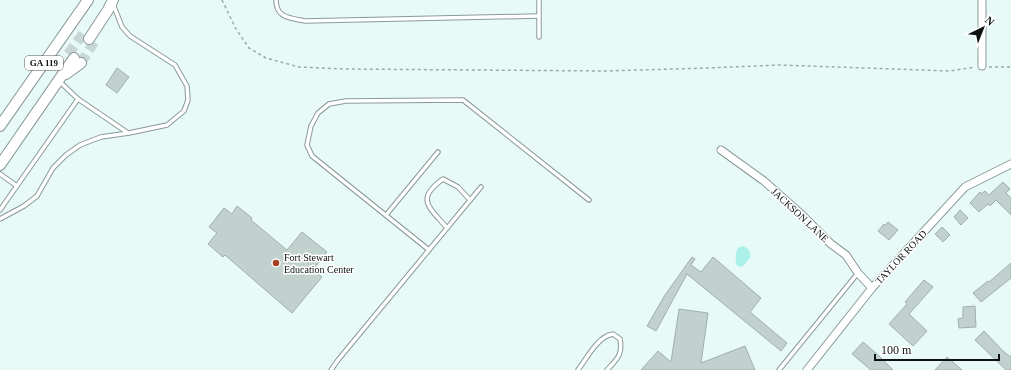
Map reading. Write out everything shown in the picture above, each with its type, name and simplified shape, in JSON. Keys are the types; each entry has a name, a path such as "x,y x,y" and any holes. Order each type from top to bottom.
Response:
{"main road":[{"name":"GA 119","path":"0,126 88,0"},
{"path":"88,38 113,1"},
{"path":"58,80 75,58 58,80"},
{"name":"GA 119","path":"0,165 58,80"}],"street":[{"path":"982,0 982,66"},
{"name":"JACKSON LANE","path":"721,150 764,181 800,213 831,244 846,255 858,273 872,288"},
{"name":"TAYLOR ROAD","path":"807,370 872,288 965,187 1011,164"}],"lane":[{"path":"276,0 276,8 284,17 305,21 538,16"},
{"path":"539,0 539,37"},
{"path":"0,219 24,206 37,196 53,168 66,155 80,145 101,137 167,125 184,111 188,100 187,86 175,65 130,36 122,27 113,1"},
{"path":"58,80 78,99 129,133"},
{"path":"0,210 78,99"},
{"path":"429,250 312,156 307,145 311,126 318,114 329,104 346,101 463,100 589,200"},
{"path":"386,215 438,152"},
{"path":"0,174 17,186"},
{"path":"447,228 432,210 427,201 428,192 435,184 443,179 458,187 470,200"},
{"path":"331,370 481,187"},
{"path":"779,370 858,273"},
{"path":"578,370 602,338 608,334 613,334 620,339 622,348 620,356 607,370"}],"path":[{"path":"222,0 236,29 249,48 266,58 299,67 344,69 606,71 780,65 950,71 982,66 1011,67"}],"shaded area":[{"path":"743,246 749,250 750,258 742,267 737,266 736,256 739,247"}],"building":[{"path":"117,68 129,77 117,93 106,85"},
{"path":"1003,182 1010,189 1006,193 1011,198 1011,215 996,200 990,206 988,204 979,212 970,203 980,192 981,194 985,191 989,195"},
{"name":"Fort Stewart Education Center","path":"237,206 252,218 251,220 287,250 302,232 327,252 313,270 322,277 292,313 225,255 223,257 208,244 217,233 209,227 224,208 232,214"},
{"path":"960,210 968,218 961,225 954,217"},
{"path":"888,222 898,230 889,240 878,231"},
{"path":"942,227 950,235 943,242 935,234"},
{"path":"692,257 695,259 691,265 701,272 713,257 761,298 750,312 787,343 781,351 687,274 656,331 647,326 665,295"},
{"path":"1011,263 1011,278 981,302 973,293 988,281 989,282"},
{"path":"924,280 933,287 909,314 927,331 913,346 889,324 907,304 905,302"},
{"path":"975,306 976,327 959,328 958,319 963,318 963,307"},
{"path":"679,309 708,313 701,363 745,346 755,370 641,370 658,351 671,362"},
{"path":"984,331 1004,352 1011,357 1011,370 1006,370 975,340"},
{"path":"863,342 893,370 871,370 852,354"},
{"path":"947,357 962,370 935,370"}],"tunnel":[{"path":"68,54 83,34"},
{"path":"81,63 94,42"}],"place":[{"name":"Fort Stewart Education Center","path":"276,263"}]}
